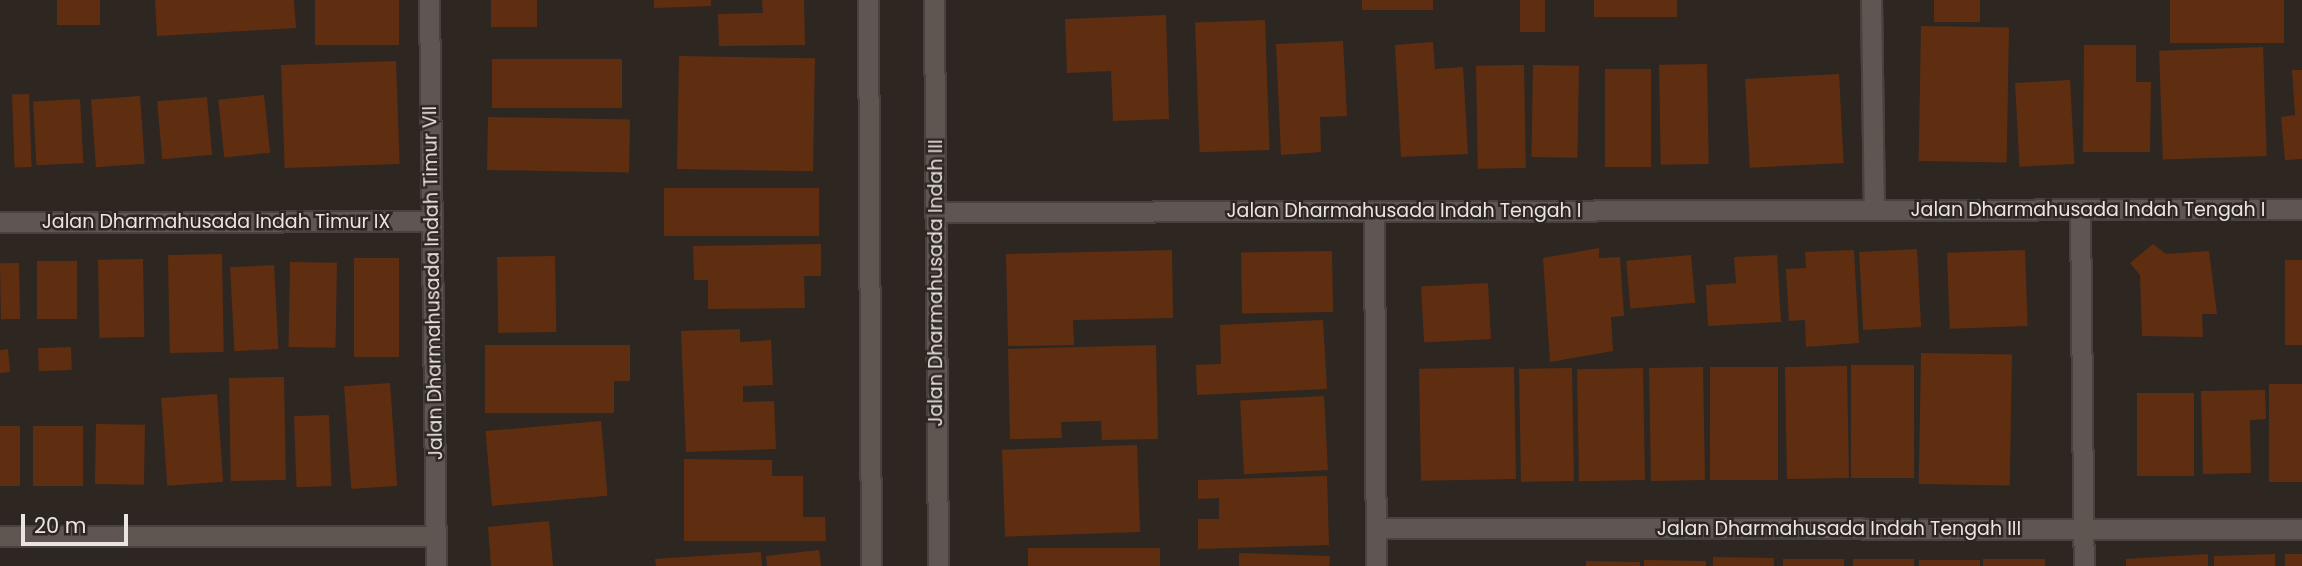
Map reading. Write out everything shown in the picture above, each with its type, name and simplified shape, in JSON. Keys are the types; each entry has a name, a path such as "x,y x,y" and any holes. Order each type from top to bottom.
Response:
{"street":[{"name":"Jalan Dharmahusada Indah Timur VII","path":"429,0 436,566"},
{"path":"868,0 871,566"},
{"name":"Jalan Dharmahusada Indah III","path":"934,0 938,566"},
{"path":"1871,0 1874,210"},
{"name":"Jalan Dharmahusada Indah Tengah I","path":"935,212 2302,209"},
{"path":"2080,210 2084,566"},
{"path":"1374,211 1376,566"},
{"name":"Jalan Dharmahusada Indah Timur IX","path":"0,222 432,221"},
{"name":"Jalan Dharmahusada Indah Tengah III","path":"1376,528 2302,529"},
{"path":"0,536 436,536"}],"building":[{"path":"57,0 100,0 100,25 57,25"},
{"path":"155,0 294,0 296,28 157,36"},
{"path":"315,0 399,0 399,45 315,45"},
{"path":"491,0 537,0 537,27 491,27"},
{"path":"654,0 711,0 711,6 654,8"},
{"path":"762,0 804,0 805,45 719,46 718,14 763,13"},
{"path":"1362,0 1433,0 1433,10 1362,10"},
{"path":"1520,0 1545,0 1545,32 1520,32"},
{"path":"1594,0 1677,0 1677,17 1594,17"},
{"path":"1934,0 1980,0 1980,22 1934,22"},
{"path":"2170,0 2284,0 2284,43 2170,43"},
{"path":"1166,15 1169,119 1113,121 1111,71 1067,73 1065,19"},
{"path":"1265,20 1270,150 1200,152 1195,22"},
{"path":"1921,26 2009,28 2007,163 1919,161"},
{"path":"1343,41 1347,116 1320,117 1321,152 1281,155 1276,44"},
{"path":"1433,42 1435,69 1463,67 1468,154 1401,157 1395,45"},
{"path":"2084,45 2136,45 2136,82 2151,82 2150,152 2083,152"},
{"path":"2263,47 2267,156 2163,160 2159,51"},
{"path":"679,56 815,58 813,171 677,169"},
{"path":"492,59 622,59 622,108 492,108"},
{"path":"396,61 400,164 285,168 281,65"},
{"path":"1707,64 1709,164 1661,165 1659,65"},
{"path":"1524,65 1526,168 1478,169 1476,66"},
{"path":"1533,65 1579,66 1577,158 1531,157"},
{"path":"1605,69 1651,69 1651,167 1605,167"},
{"path":"2292,70 2302,70 2302,159 2285,160 2281,117 2295,115"},
{"path":"1839,74 1844,163 1750,168 1745,79"},
{"path":"2070,80 2074,164 2019,167 2015,83"},
{"path":"29,94 32,167 15,168 12,95"},
{"path":"264,95 270,153 224,157 218,100"},
{"path":"140,96 145,164 96,167 91,99"},
{"path":"207,97 212,155 162,159 157,101"},
{"path":"80,99 83,163 36,165 33,101"},
{"path":"488,117 630,119 629,172 487,170"},
{"path":"664,188 819,188 819,236 664,236"},
{"path":"821,244 821,276 804,276 805,308 708,309 708,280 694,280 693,246"},
{"path":"2153,244 2166,254 2209,251 2217,314 2202,314 2203,337 2142,336 2140,275 2130,263"},
{"path":"1599,248 1599,258 1620,257 1624,316 1611,317 1613,351 1550,362 1543,258"},
{"path":"1917,249 1921,327 1863,330 1859,252"},
{"path":"1172,250 1173,318 1073,320 1074,345 1008,346 1006,254"},
{"path":"1854,250 1859,343 1806,347 1805,320 1789,321 1786,269 1806,268 1805,252"},
{"path":"2025,250 2028,326 1950,329 1947,253"},
{"path":"1332,251 1333,312 1242,314 1241,253"},
{"path":"222,254 224,352 170,353 168,255"},
{"path":"1691,255 1695,303 1630,308 1626,261"},
{"path":"1777,255 1781,322 1708,326 1706,285 1736,283 1734,257"},
{"path":"555,256 556,332 498,333 497,257"},
{"path":"354,258 399,258 399,357 354,357"},
{"path":"143,259 144,337 99,338 98,260"},
{"path":"2285,260 2302,260 2302,345 2285,345"},
{"path":"37,261 77,261 77,319 37,319"},
{"path":"290,262 337,263 336,348 289,347"},
{"path":"0,263 19,263 20,319 1,319"},
{"path":"274,265 278,349 234,351 230,267"},
{"path":"1488,283 1491,339 1424,342 1421,287"},
{"path":"1323,320 1327,389 1197,395 1196,365 1221,364 1220,325"},
{"path":"740,329 740,342 771,340 773,385 743,386 743,402 774,401 776,449 686,452 681,331"},
{"path":"485,345 630,345 630,381 614,381 614,413 485,413"},
{"path":"1156,345 1158,439 1102,440 1101,421 1061,422 1062,438 1010,439 1008,349"},
{"path":"71,347 72,370 39,371 38,348"},
{"path":"8,349 10,372 0,373 0,350"},
{"path":"1921,353 2012,355 2010,486 1919,484"},
{"path":"1851,365 1914,365 1914,478 1851,478"},
{"path":"1847,366 1849,478 1787,479 1785,367"},
{"path":"1514,367 1516,479 1421,481 1419,369"},
{"path":"1703,367 1705,480 1651,481 1649,368"},
{"path":"1710,367 1778,367 1778,480 1710,480"},
{"path":"1572,368 1574,481 1521,482 1519,369"},
{"path":"1643,368 1645,480 1579,481 1577,369"},
{"path":"284,377 286,480 231,481 229,378"},
{"path":"390,383 397,486 351,489 344,386"},
{"path":"2269,384 2302,384 2302,482 2269,482"},
{"path":"2265,390 2266,419 2250,420 2251,473 2203,474 2201,391"},
{"path":"2137,393 2194,393 2194,476 2137,476"},
{"path":"217,394 223,482 167,486 161,398"},
{"path":"1324,396 1328,470 1244,474 1240,400"},
{"path":"329,415 331,486 296,487 294,416"},
{"path":"601,421 608,496 492,506 485,431"},
{"path":"96,424 145,425 144,485 95,484"},
{"path":"0,426 20,426 20,486 0,486"},
{"path":"33,426 83,426 83,486 33,486"},
{"path":"1137,445 1140,532 1005,537 1002,450"},
{"path":"684,459 772,460 772,476 803,476 803,517 825,517 826,541 684,541"},
{"path":"1327,476 1329,545 1198,549 1198,519 1219,519 1219,498 1198,499 1198,480"},
{"path":"549,521 553,566 491,566 488,527"},
{"path":"1028,548 1160,548 1160,566 1028,566"},
{"path":"819,550 821,566 767,566 766,556"},
{"path":"761,552 762,566 656,566 655,559"},
{"path":"1239,553 1330,556 1329,566 1239,566"},
{"path":"2208,554 2208,566 2126,566 2126,559"},
{"path":"2275,554 2275,566 2214,566 2214,556"},
{"path":"2285,554 2302,554 2302,566 2285,566"},
{"path":"1713,557 1774,558 1774,566 1713,566"},
{"path":"1783,559 1844,559 1844,566 1783,566"},
{"path":"1853,559 1914,559 1914,566 1853,566"},
{"path":"1983,559 2045,559 2045,566 1983,566"},
{"path":"1644,560 1706,561 1706,566 1644,566"},
{"path":"1919,560 1980,560 1980,566 1919,566"},
{"path":"1586,561 1640,562 1640,566 1586,566"}]}
